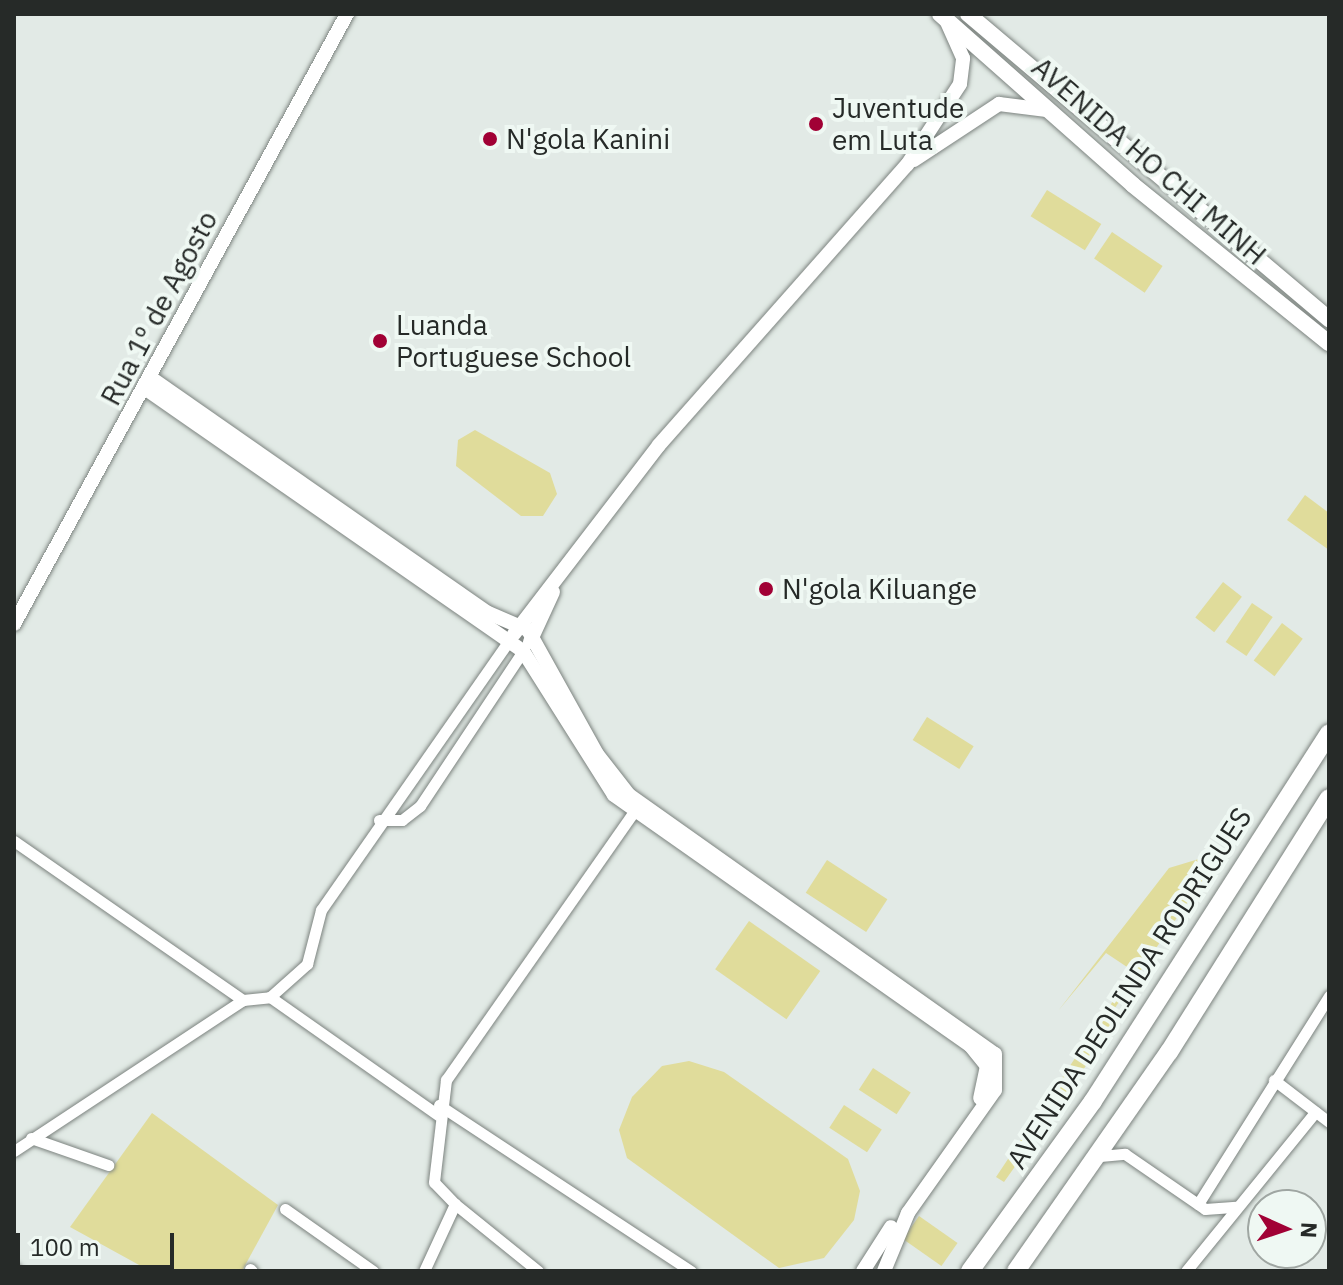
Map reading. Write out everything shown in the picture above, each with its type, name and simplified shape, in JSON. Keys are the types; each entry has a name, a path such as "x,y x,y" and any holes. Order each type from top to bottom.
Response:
{"highway":[{"name":"AVENIDA DEOLINDA RODRIGUES","path":"968,1271 1093,1101 1329,733"},
{"path":"1016,1271 1100,1156 1329,798"}],"main road":[{"name":"AVENIDA HO CHI MINH","path":"968,14 1329,319"},
{"name":"AVENIDA HO CHI MINH","path":"942,16 1049,110 1329,343"}],"street":[{"name":"Rua 1º de Agosto","path":"14,624 347,14"},
{"path":"14,1151 243,1000 270,997 307,964 321,910 379,820 575,550 907,165 960,84 963,58 942,16"},
{"path":"907,165 999,104 1049,110"},
{"path":"148,383 486,612 534,636 597,754 629,795 995,1054 995,1090 893,1238 884,1271"},
{"path":"148,383 523,651 598,776 634,812 985,1060 981,1097 863,1271"},
{"path":"379,820 402,820 420,806 534,636 548,601 575,550"},
{"path":"548,601 551,666"},
{"path":"538,1271 455,1204 434,1182 438,1110 446,1080 634,812"},
{"path":"14,841 243,1000"},
{"path":"1204,1247 1202,1207 1274,1080 1329,996"},
{"path":"270,997 438,1110 691,1271"},
{"path":"1274,1080 1329,1122"},
{"path":"1186,1271 1315,1112"},
{"path":"1118,1128 1125,1154"},
{"path":"31,1138 108,1165"},
{"path":"1100,1156 1125,1154 1202,1207 1236,1206"},
{"path":"424,1271 455,1204"},
{"path":"285,1209 373,1271"}],"shaded area":[{"path":"1047,190 1101,224 1085,250 1031,216"},
{"path":"1112,232 1163,266 1145,293 1094,259"},
{"path":"475,430 550,473 557,494 543,516 521,516 456,466 458,440"},
{"path":"1305,495 1329,513 1329,550 1287,520"},
{"path":"1223,582 1242,597 1214,632 1195,617"},
{"path":"1252,603 1273,617 1246,656 1226,642"},
{"path":"1282,623 1303,639 1274,676 1254,661"},
{"path":"927,717 974,746 959,769 913,740"},
{"path":"1222,852 1108,1018 1114,1026 1004,1182 996,1177 1133,971 1106,953 1058,1011 1169,868"},
{"path":"827,860 887,899 866,932 806,893"},
{"path":"749,921 820,971 786,1019 715,969"},
{"path":"689,1061 724,1072 848,1159 860,1191 854,1220 824,1258 779,1268 627,1158 619,1130 632,1097 662,1066"},
{"path":"873,1068 911,1093 897,1114 859,1090"},
{"path":"844,1105 882,1130 867,1152 829,1128"},
{"path":"152,1113 278,1205 242,1271 150,1271 70,1227"},
{"path":"919,1216 958,1243 941,1266 903,1239"}],"place":[{"name":"Juventude em Luta","path":"816,124"},
{"name":"N'gola Kanini","path":"490,139"},
{"name":"Luanda Portuguese School","path":"380,341"},
{"name":"N'gola Kiluange","path":"766,589"}]}
